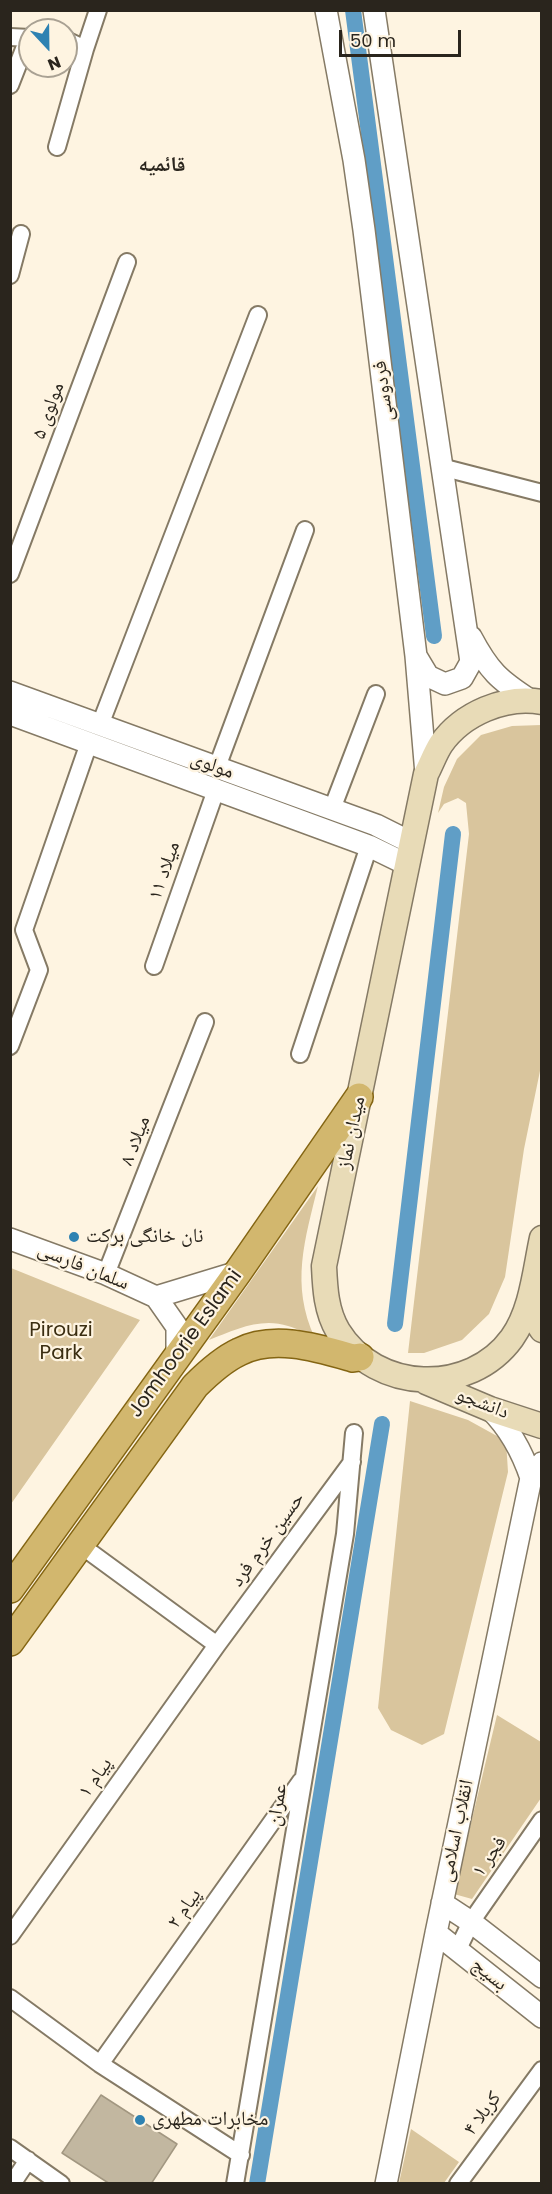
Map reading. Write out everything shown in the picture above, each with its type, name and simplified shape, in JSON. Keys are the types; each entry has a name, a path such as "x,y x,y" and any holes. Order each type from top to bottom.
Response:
{"main road":[{"name":"میدان نماز","path":"536,701 496,704 465,720 441,744 426,774 324,1266 326,1300 338,1331 360,1357 390,1375 423,1381 457,1377 488,1362 513,1337 527,1307 542,1238"},
{"name":"Jomhoorie Eslami","path":"10,1590 238,1272 359,1097"},
{"path":"527,1307 542,1330"},
{"name":"Jomhoorie Eslami","path":"10,1642 195,1386 214,1368 240,1351 270,1343 313,1347 353,1358 360,1357"},
{"name":"دانشجو","path":"423,1381 490,1409 542,1426"}],"street":[{"path":"57,147 98,10"},
{"name":"فردوسی","path":"326,10 354,160 364,230 416,656 426,774"},
{"path":"374,10 471,662 462,678 445,684 428,676 416,656"},
{"path":"78,46 85,49"},
{"path":"10,85 18,66"},
{"path":"10,275 21,234"},
{"name":"مولوی ۵","path":"10,574 127,262"},
{"path":"100,725 258,315"},
{"path":"441,467 542,493"},
{"path":"217,767 305,530"},
{"path":"465,626 483,660 502,682 536,701"},
{"name":"مولوی","path":"10,692 376,825 410,854"},
{"path":"332,809 376,694"},
{"name":"مولوی","path":"10,714 369,846 410,854"},
{"path":"10,1046 39,970 24,930 89,743"},
{"name":"میلاد ۱۱","path":"154,966 216,790"},
{"path":"300,1054 376,825"},
{"name":"میلاد ۸","path":"106,1274 205,1022"},
{"name":"سلمان فارسی","path":"10,1239 106,1274 156,1297"},
{"path":"177,1357 177,1327 156,1297 238,1272"},
{"path":"490,1409 505,1424 536,1471"},
{"name":"عمران","path":"235,2184 345,1534 354,1433"},
{"name":"حسین خرم فرد","path":"217,1645 352,1461"},
{"name":"انقلاب اسلامی","path":"386,2184 442,1903 536,1471"},
{"path":"79,1544 217,1645"},
{"name":"پیام ۱","path":"10,1936 217,1645"},
{"name":"پیام ۲","path":"100,2064 304,1778"},
{"name":"فجر ۱","path":"458,1949 471,1922 542,1820"},
{"name":"بسیج","path":"442,1903 471,1922 542,1977"},
{"name":"بسیج","path":"436,1933 542,2017"},
{"path":"10,1998 100,2064 241,2155"},
{"name":"کربلا ۴","path":"458,2184 542,2070"},
{"path":"10,2148 61,2184"},
{"path":"12,2184 28,2160"}],"green space":[{"path":"541,725 541,1066 524,1149 505,1277 489,1314 462,1340 424,1353 408,1353 469,834 466,803 458,798 444,804 438,813 444,787 457,759 481,735 512,726"},
{"path":"318,1186 302,1262 303,1299 315,1338 291,1327 268,1323 248,1326 209,1340"},
{"name":"Pirouzi Park","path":"11,1268 140,1320 11,1504"},
{"path":"410,1401 468,1420 506,1441 508,1472 444,1734 422,1745 391,1730 378,1708"},
{"path":"497,1715 541,1742 541,1798 472,1899 454,1894"},
{"path":"411,2129 459,2162 444,2183 399,2183"}],"building":[{"path":"101,2095 177,2144 151,2184 110,2184 62,2153"}],"waterway":[{"path":"353,10 434,636"},
{"path":"395,1324 453,834"},
{"path":"257,2184 382,1424"}],"place":[{"name":"نان خانگی برکت","path":"74,1237"},
{"name":"مخابرات مطهری","path":"140,2120"}],"district":[{"name":"قائمیه","path":"162,166"}]}
